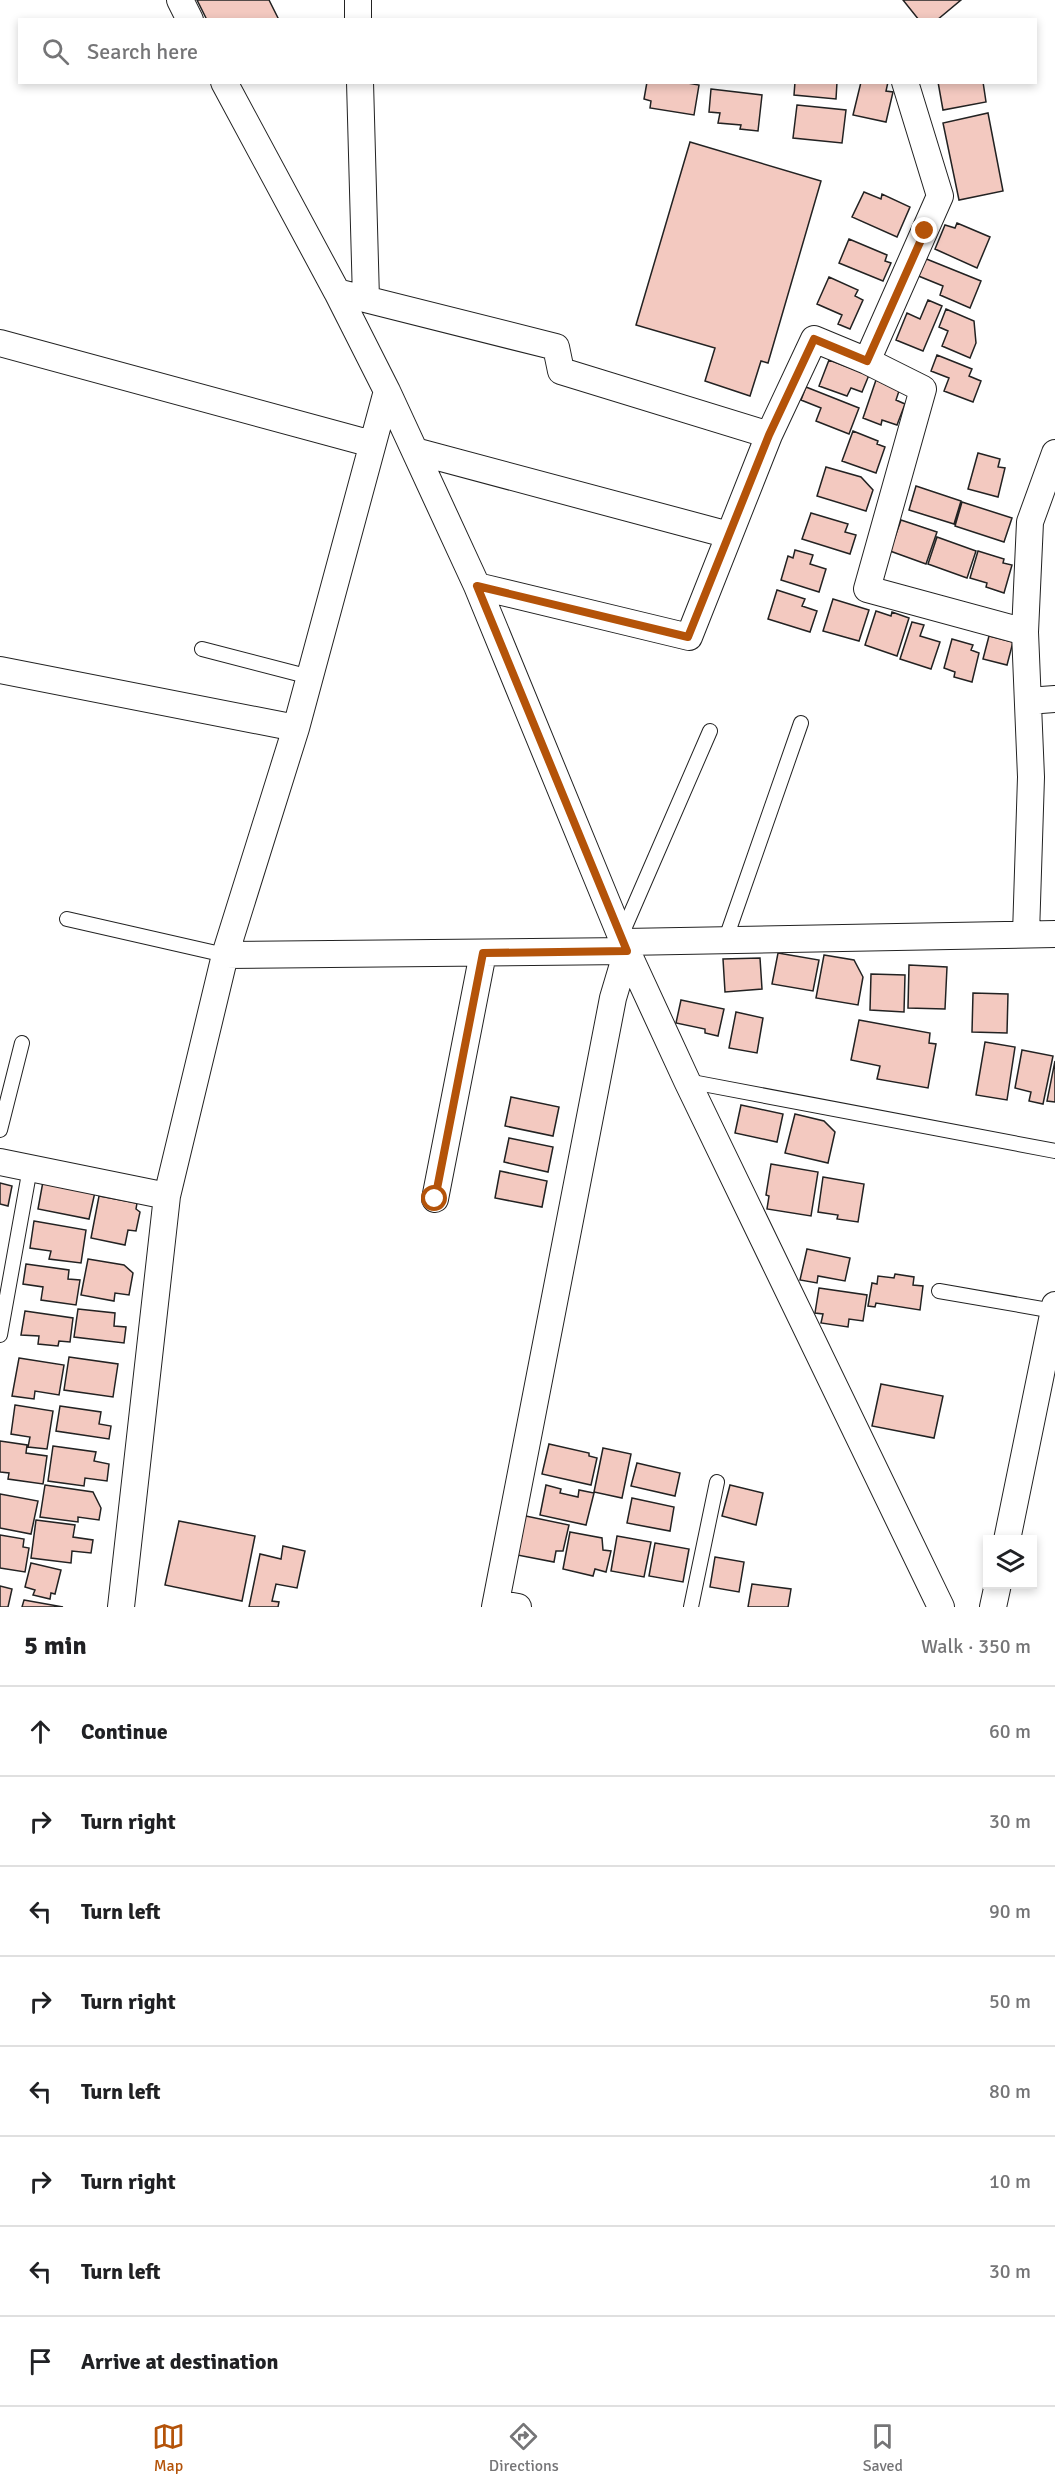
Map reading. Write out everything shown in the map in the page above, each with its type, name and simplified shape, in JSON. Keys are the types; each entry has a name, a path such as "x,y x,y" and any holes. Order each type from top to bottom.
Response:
{"street":[{"path":"180,0 189,18"},
{"path":"358,0 358,18"},
{"path":"225,84 337,292 387,392 477,586 624,943 687,1081 941,1607"},
{"path":"360,84 366,299"},
{"path":"867,361 940,196 906,84"},
{"path":"337,292 556,347 561,371 769,435"},
{"path":"477,586 688,637 769,435 814,339 867,361 923,389 867,588 1025,632"},
{"path":"0,343 372,444"},
{"path":"121,1607 167,1196 225,955 296,728 387,392"},
{"path":"415,452 729,535"},
{"path":"1026,934 1031,777 1025,632 1030,522 1055,453"},
{"path":"0,670 296,728"},
{"path":"1028,701 1055,699"},
{"path":"225,955 483,953 624,943 1055,934"},
{"path":"503,1606 624,943"},
{"path":"435,1199 483,953"},
{"path":"0,1162 167,1196"},
{"path":"1008,1535 1054,1313"},
{"path":"993,1607 997,1589"}],"lane":[{"path":"202,649 309,677"},
{"path":"725,940 801,723"},
{"path":"624,943 710,731"},
{"path":"67,919 225,955"},
{"path":"0,1130 22,1043"},
{"path":"687,1081 1055,1151"},
{"path":"0,1335 30,1168"},
{"path":"939,1291 1054,1313"},
{"path":"691,1607 717,1482"}],"building":[{"path":"197,0 269,0 278,18 206,18"},
{"path":"903,0 961,0 939,18 917,18"},
{"path":"647,84 699,85 694,115 650,108 651,101 644,99"},
{"path":"795,84 837,84 836,99 794,95"},
{"path":"861,84 888,84 886,91 893,92 886,122 853,115"},
{"path":"938,84 983,84 986,102 943,110"},
{"path":"711,89 762,95 758,131 740,129 741,125 718,123 720,113 709,112"},
{"path":"797,105 846,110 842,143 793,138"},
{"path":"988,113 1003,191 959,200 943,123"},
{"path":"690,142 821,181 768,363 761,361 750,396 705,381 715,348 636,325"},
{"path":"864,192 881,199 882,194 910,207 897,237 852,217"},
{"path":"957,223 990,237 977,268 935,249 945,225 955,228"},
{"path":"849,239 887,255 885,261 891,263 883,281 839,263"},
{"path":"924,258 981,281 970,308 940,295 943,286 916,275"},
{"path":"829,277 858,290 855,296 863,300 850,329 838,324 842,315 817,304"},
{"path":"928,300 942,306 923,351 896,340 907,313 920,319"},
{"path":"946,309 974,321 976,343 970,358 942,346 948,331 939,327"},
{"path":"937,355 972,369 969,376 981,381 973,402 944,391 949,378 931,371"},
{"path":"829,360 869,375 862,392 851,388 847,396 819,386"},
{"path":"876,380 900,388 896,400 905,404 897,425 882,420 881,425 863,418"},
{"path":"806,387 859,408 849,434 816,421 821,408 801,400"},
{"path":"853,431 878,441 877,444 885,447 876,473 842,461"},
{"path":"978,453 1000,459 998,467 1005,468 998,497 968,489"},
{"path":"826,467 861,477 873,490 866,511 817,496"},
{"path":"916,486 961,501 954,524 909,510"},
{"path":"962,502 1012,518 1004,542 955,526"},
{"path":"811,513 848,524 845,532 856,535 850,554 802,539"},
{"path":"901,520 937,532 926,564 890,551"},
{"path":"937,537 976,551 967,578 928,564"},
{"path":"795,550 813,555 810,564 826,569 819,592 781,580 788,556 793,558"},
{"path":"978,551 1004,559 1003,563 1012,565 1004,593 986,587 987,583 970,578"},
{"path":"777,590 805,599 802,606 817,611 810,632 768,619"},
{"path":"833,599 869,610 859,641 823,631"},
{"path":"876,611 891,616 892,612 909,618 897,656 865,645"},
{"path":"912,622 924,625 920,636 940,642 931,669 900,659"},
{"path":"989,636 1013,642 1007,665 983,659"},
{"path":"952,639 973,645 971,650 979,653 972,682 954,677 955,672 944,668"},
{"path":"778,953 819,960 813,991 772,984"},
{"path":"824,955 854,960 863,977 858,1005 816,998"},
{"path":"760,958 762,989 725,992 723,959"},
{"path":"909,965 947,967 945,1009 908,1008"},
{"path":"871,974 905,975 904,1012 870,1010"},
{"path":"973,993 1008,994 1007,1033 972,1032"},
{"path":"681,1000 724,1009 718,1036 705,1033 705,1029 676,1023"},
{"path":"736,1012 763,1018 757,1053 729,1048"},
{"path":"859,1020 930,1033 929,1043 936,1044 928,1088 877,1079 880,1066 851,1060"},
{"path":"985,1042 1015,1047 1007,1100 976,1095"},
{"path":"1022,1050 1053,1056 1043,1104 1029,1101 1031,1092 1015,1088"},
{"path":"1055,1061 1055,1102 1047,1101"},
{"path":"511,1097 559,1107 553,1136 505,1126"},
{"path":"741,1105 783,1114 777,1142 735,1133"},
{"path":"795,1114 824,1121 835,1132 828,1163 785,1153"},
{"path":"509,1138 553,1147 548,1172 504,1162"},
{"path":"771,1164 818,1172 811,1216 767,1209 769,1196 766,1195"},
{"path":"500,1171 547,1181 542,1207 495,1198"},
{"path":"44,1176 95,1192 89,1219 38,1209"},
{"path":"823,1177 864,1184 858,1222 837,1219 838,1215 818,1212"},
{"path":"0,1183 12,1186 8,1206 0,1204"},
{"path":"99,1196 137,1203 136,1209 140,1212 136,1231 128,1230 125,1245 91,1238"},
{"path":"34,1221 86,1230 81,1263 49,1259 51,1251 30,1248"},
{"path":"807,1249 850,1258 845,1281 818,1276 817,1283 800,1280"},
{"path":"88,1259 124,1265 133,1273 129,1295 115,1293 114,1301 81,1295"},
{"path":"26,1264 69,1270 68,1279 80,1280 76,1305 41,1300 43,1287 23,1284"},
{"path":"895,1274 914,1277 913,1285 923,1286 920,1310 876,1303 875,1307 868,1306 872,1283 877,1284 878,1276 894,1278"},
{"path":"819,1288 867,1295 863,1321 849,1319 848,1327 821,1323 823,1314 815,1313"},
{"path":"78,1309 115,1313 114,1326 126,1327 124,1343 74,1337"},
{"path":"25,1311 73,1318 70,1342 59,1341 58,1346 38,1344 39,1336 21,1335"},
{"path":"69,1357 118,1364 113,1397 64,1390"},
{"path":"19,1358 64,1365 59,1395 35,1391 34,1399 12,1396"},
{"path":"881,1384 943,1396 934,1438 872,1426"},
{"path":"15,1405 53,1411 47,1449 28,1447 30,1437 11,1434"},
{"path":"60,1406 101,1412 99,1424 111,1426 109,1439 56,1431"},
{"path":"0,1441 27,1445 26,1453 47,1456 43,1484 8,1479 9,1473 0,1472"},
{"path":"549,1444 589,1453 589,1456 597,1458 591,1485 542,1474"},
{"path":"53,1446 96,1452 94,1461 109,1464 107,1481 85,1478 84,1486 48,1481"},
{"path":"603,1448 631,1454 622,1498 594,1492"},
{"path":"637,1463 680,1473 675,1496 631,1486"},
{"path":"45,1485 93,1492 101,1508 99,1520 78,1517 78,1522 40,1517"},
{"path":"546,1485 561,1489 560,1493 578,1497 579,1490 594,1493 586,1525 540,1515"},
{"path":"730,1485 763,1493 756,1525 722,1516"},
{"path":"0,1494 38,1501 31,1534 0,1528"},
{"path":"632,1498 674,1507 670,1531 627,1523"},
{"path":"521,1515 569,1525 563,1551 556,1551 554,1562 512,1554"},
{"path":"36,1520 75,1525 73,1537 93,1540 91,1553 72,1551 71,1563 31,1558"},
{"path":"179,1521 255,1536 242,1601 165,1585"},
{"path":"570,1532 602,1538 603,1550 611,1551 606,1572 595,1569 593,1576 563,1569"},
{"path":"0,1535 24,1539 23,1547 29,1548 25,1572 0,1568"},
{"path":"617,1536 651,1542 644,1577 611,1571"},
{"path":"655,1543 689,1549 683,1582 649,1576"},
{"path":"283,1546 305,1551 297,1588 276,1584 272,1601 279,1602 278,1607 249,1607 260,1554 281,1559"},
{"path":"715,1557 744,1562 739,1592 710,1587"},
{"path":"31,1563 61,1570 55,1594 51,1593 50,1599 33,1595 35,1590 25,1587"},
{"path":"752,1584 791,1589 788,1607 748,1607"},
{"path":"0,1586 12,1589 8,1607 0,1607"},
{"path":"24,1600 63,1607 22,1607"}],"route":[{"path":"435,1199 483,953 627,951 477,586 688,637 769,435 814,339 867,361 925,231"}]}
